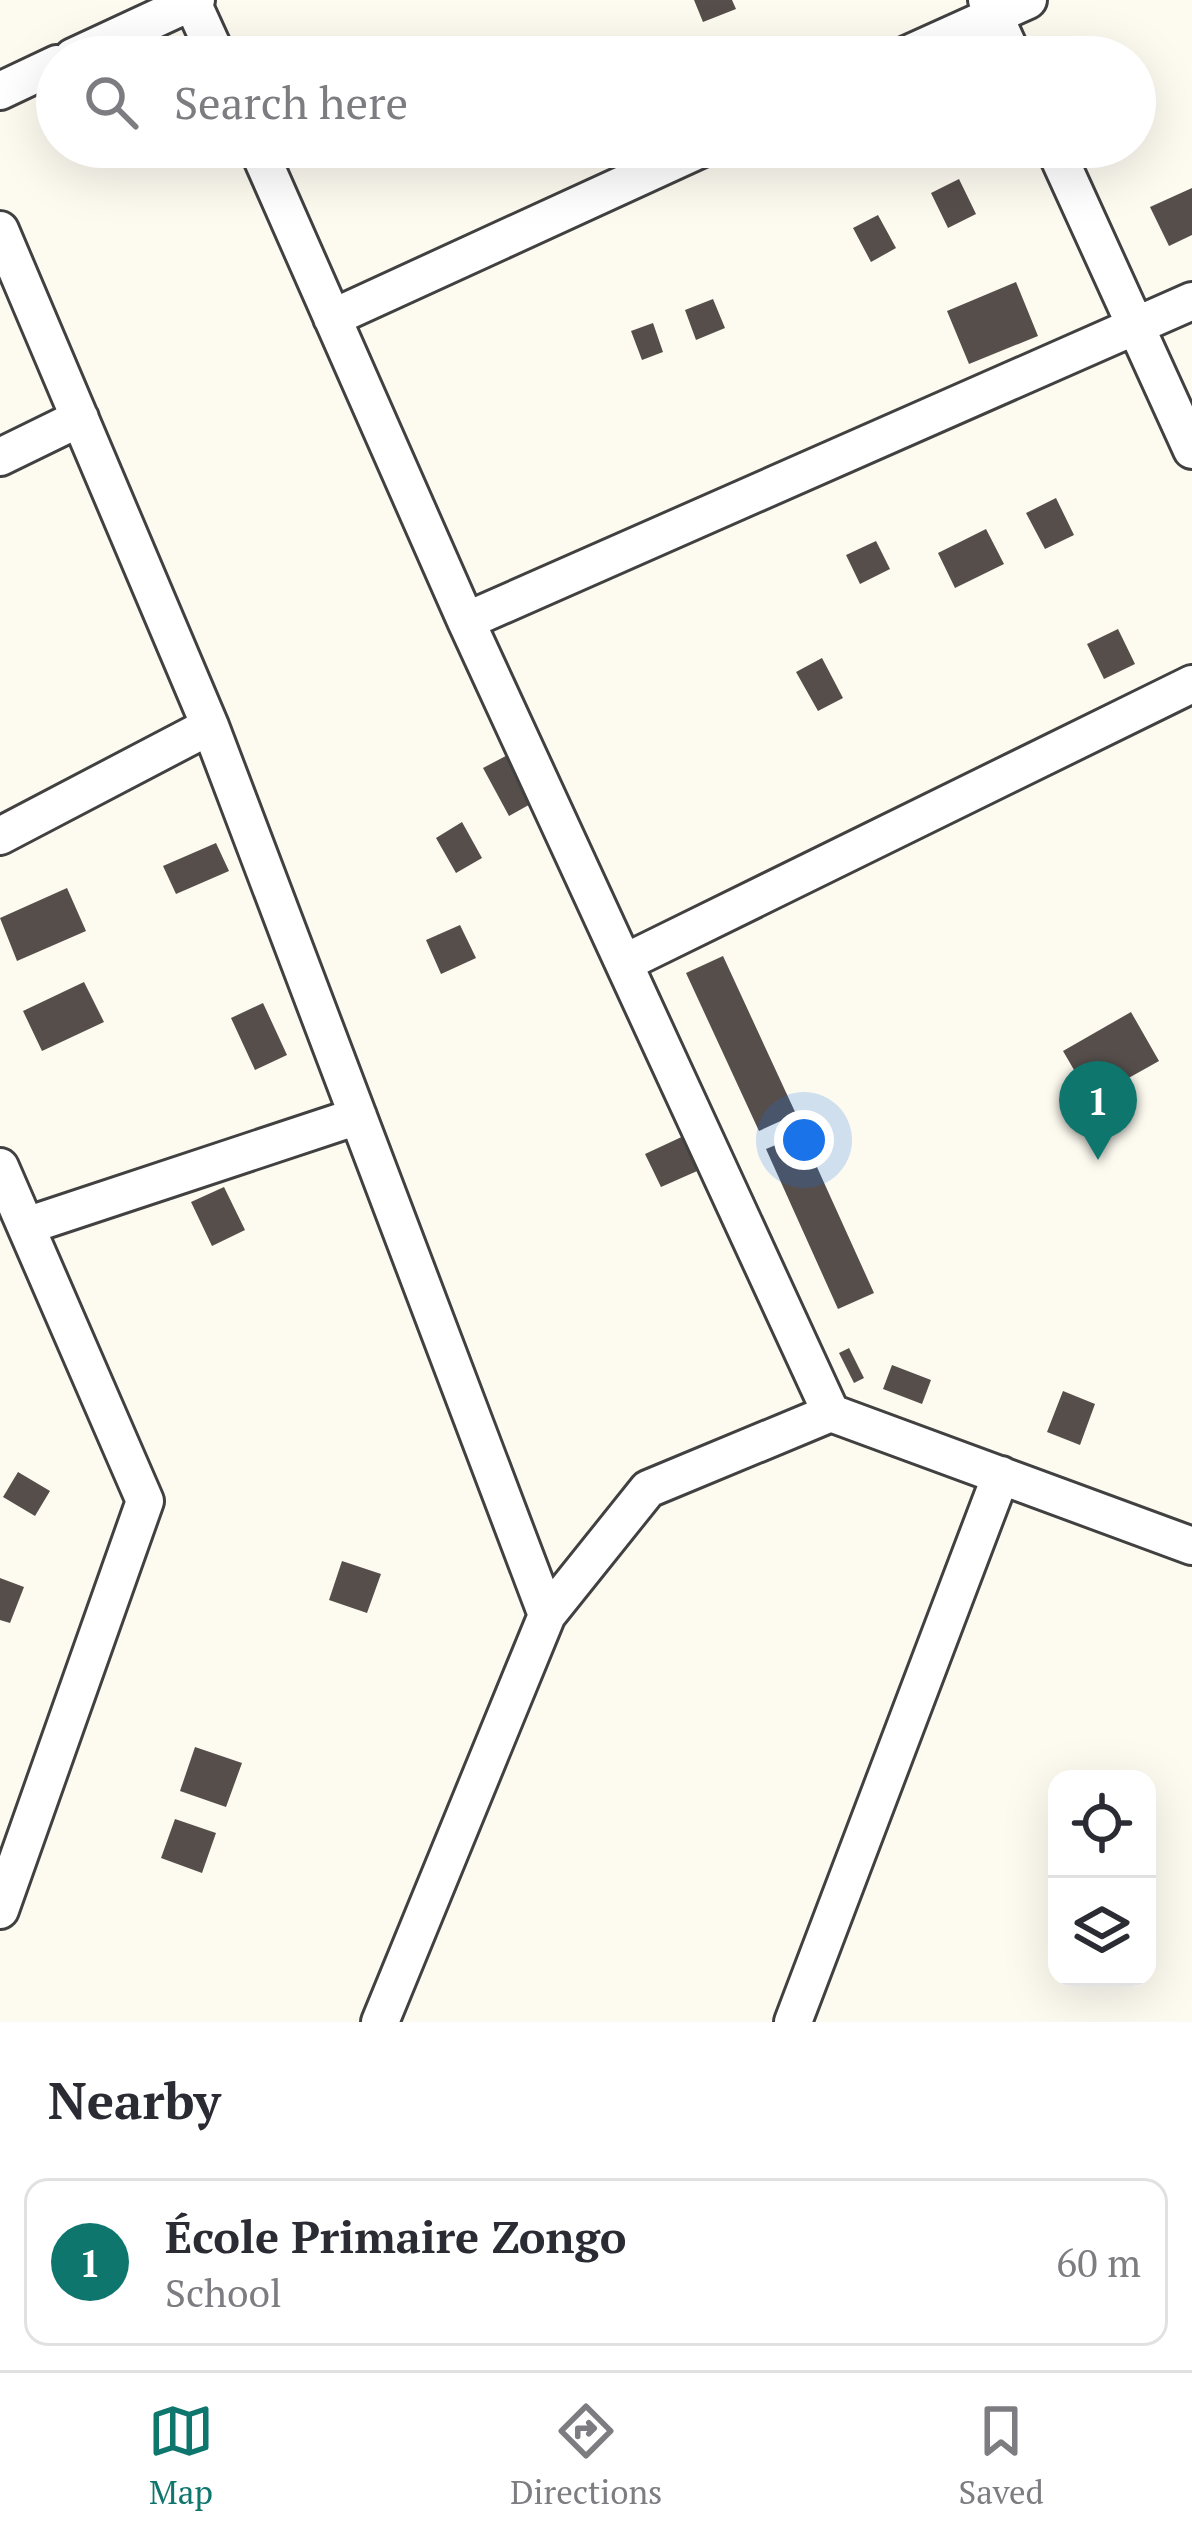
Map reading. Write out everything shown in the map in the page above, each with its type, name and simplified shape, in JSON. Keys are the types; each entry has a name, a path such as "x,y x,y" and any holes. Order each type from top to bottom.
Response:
{"street":[{"path":"940,36 990,8 1028,0"},
{"path":"118,36 194,1 208,36"},
{"path":"990,8 1003,36"},
{"path":"0,91 36,74"},
{"path":"265,168 466,621 832,1413"},
{"path":"332,317 659,168"},
{"path":"1064,168 1192,450"},
{"path":"0,230 210,726 547,1615"},
{"path":"466,621 1192,301"},
{"path":"0,458 80,418"},
{"path":"624,963 1192,683"},
{"path":"0,836 210,726"},
{"path":"26,1226 358,1115"},
{"path":"0,1166 145,1501 0,1910"},
{"path":"380,2022 547,1615 648,1489 832,1413 1192,1546"},
{"path":"793,2022 1001,1475"}],"building":[{"path":"694,0 732,0 736,9 703,22"},
{"path":"959,179 976,214 948,228 931,193"},
{"path":"1192,188 1192,235 1169,246 1150,207"},
{"path":"878,215 896,248 871,262 853,228"},
{"path":"1016,282 1038,336 969,364 947,311"},
{"path":"713,299 725,328 696,340 685,310"},
{"path":"653,323 663,352 642,360 631,331"},
{"path":"1056,498 1074,535 1045,549 1026,513"},
{"path":"986,529 1004,564 955,588 938,553"},
{"path":"876,541 890,569 860,584 846,555"},
{"path":"1118,629 1135,664 1104,679 1087,644"},
{"path":"822,658 843,698 818,711 796,672"},
{"path":"517,750 543,797 509,816 483,768"},
{"path":"462,822 482,858 456,873 436,838"},
{"path":"216,843 229,871 176,894 163,866"},
{"path":"67,888 86,931 17,961 0,918"},
{"path":"460,925 476,958 441,974 426,940"},
{"path":"723,956 796,1114 759,1131 686,973"},
{"path":"84,982 104,1022 42,1051 23,1011"},
{"path":"263,1003 287,1055 255,1070 231,1018"},
{"path":"1131,1012 1159,1061 1091,1099 1063,1051"},
{"path":"688,1134 704,1168 661,1187 645,1154"},
{"path":"802,1134 874,1293 838,1309 766,1149"},
{"path":"224,1187 245,1230 212,1246 191,1202"},
{"path":"849,1348 864,1378 854,1383 839,1353"},
{"path":"892,1365 931,1380 922,1404 883,1389"},
{"path":"1063,1391 1095,1404 1080,1445 1047,1432"},
{"path":"18,1472 50,1491 35,1516 3,1497"},
{"path":"342,1561 381,1574 367,1613 329,1600"},
{"path":"0,1578 24,1587 10,1623 0,1620"},
{"path":"195,1747 242,1763 226,1807 180,1791"},
{"path":"175,1819 216,1833 202,1873 161,1858"}],"place":[{"name":"École Primaire Zongo","path":"1098,1160"}]}
